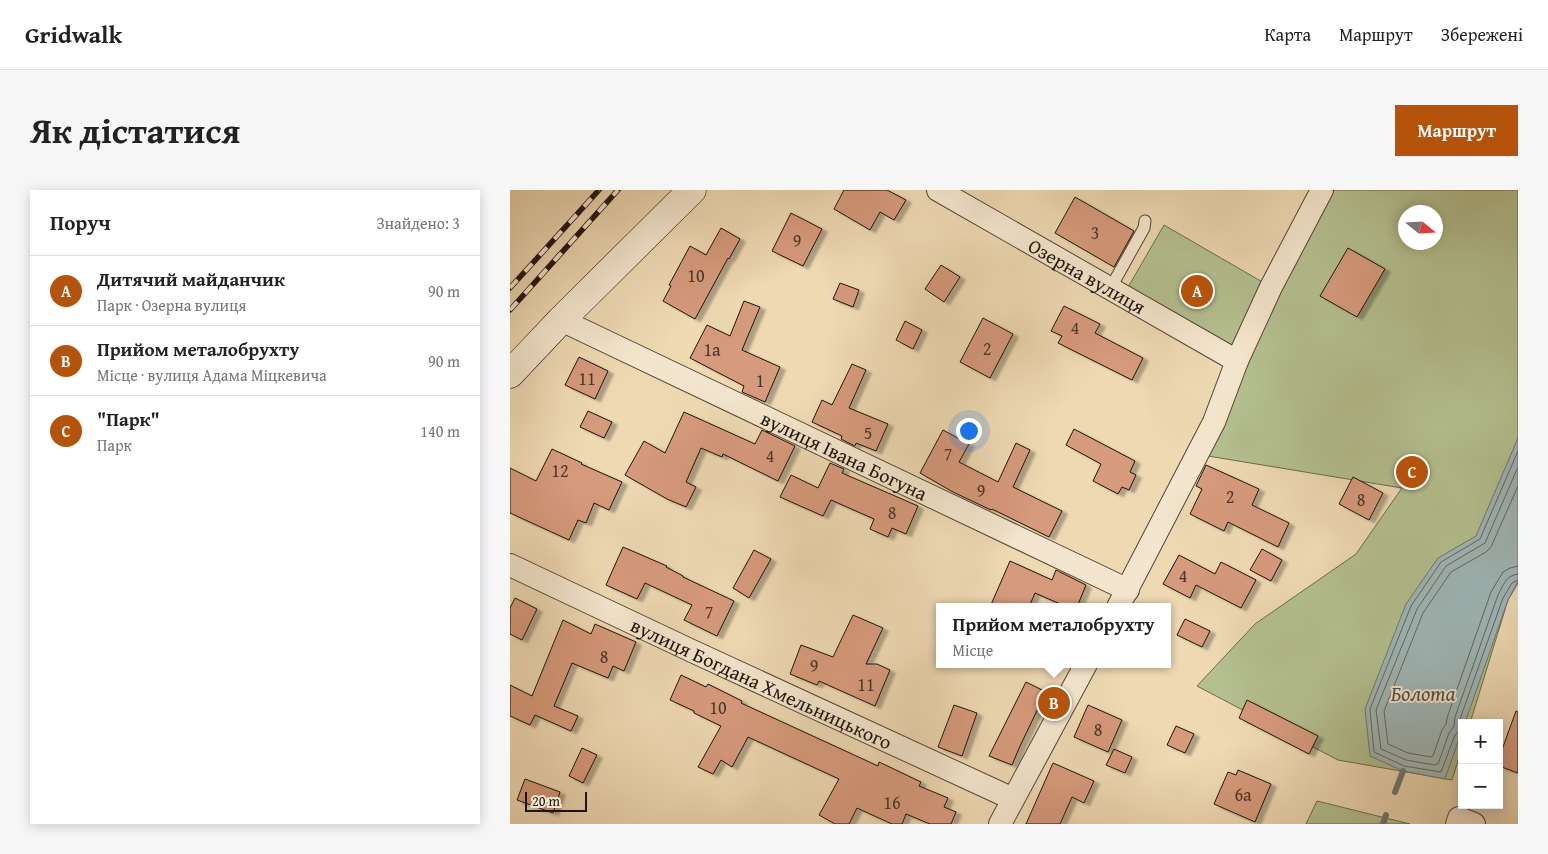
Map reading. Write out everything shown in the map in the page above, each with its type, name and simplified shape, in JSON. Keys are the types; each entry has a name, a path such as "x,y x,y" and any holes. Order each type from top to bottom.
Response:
{"main road":[{"path":"510,374 561,320 692,190"}],"street":[{"name":"Озерна вулиця","path":"938,190 1237,361"},
{"path":"1123,598 1214,422 1237,361 1271,287 1322,190"},
{"name":"вулиця Івана Богуна","path":"561,320 1123,598"},
{"name":"вулиця Богдана Хмельницького","path":"510,564 1013,800"},
{"path":"1000,824 1084,668"},
{"path":"1457,824 1459,818 1474,824"}],"lane":[{"path":"1110,289 1144,228 1145,221"}],"green space":[{"path":"1334,190 1518,190 1518,583 1508,600 1471,719 1458,719 1458,761 1452,780 1338,760 1197,686 1255,624 1356,554 1402,488 1208,456 1253,343 1297,256"},
{"path":"1164,225 1271,287 1237,361 1123,296"},
{"path":"1317,801 1410,824 1306,824"}],"water":[{"name":"Болота","path":"1518,438 1518,581 1508,600 1466,719 1458,719 1458,742 1445,779 1403,771 1370,756 1365,709 1406,604 1438,558 1476,536"}],"building":[{"path":"844,190 887,190 906,200 894,220 880,212 870,230 834,209"},
{"path":"1075,197 1134,231 1114,267 1055,233"},
{"path":"791,213 822,229 803,266 772,251"},
{"path":"721,228 740,239 695,319 663,301 671,286 669,285 690,246 706,255"},
{"path":"1348,248 1385,269 1357,317 1320,296"},
{"path":"941,265 960,277 944,302 925,289"},
{"path":"840,283 859,290 853,307 833,299"},
{"path":"744,301 760,307 742,350 780,367 765,402 742,392 744,386 690,358 707,325 730,336"},
{"path":"1064,306 1100,324 1095,333 1143,358 1132,380 1058,343 1062,336 1051,331"},
{"path":"983,318 1013,334 990,378 960,362"},
{"path":"905,321 922,330 913,349 896,340"},
{"path":"579,357 608,371 595,399 565,385"},
{"path":"852,364 866,370 849,408 888,424 876,451 856,443 855,446 841,439 842,436 812,422 822,400 832,405"},
{"path":"588,411 612,422 604,438 580,427"},
{"path":"684,412 755,444 762,430 795,446 778,481 723,454 722,457 701,448 686,482 696,487 686,507 667,499 625,475 644,441 665,453"},
{"path":"1074,429 1135,461 1130,472 1136,475 1129,490 1122,487 1118,494 1093,481 1101,464 1066,445"},
{"path":"943,430 969,444 959,462 998,482 1016,443 1030,450 1013,487 1062,511 1049,537 953,492 920,473"},
{"path":"552,449 622,482 609,510 594,503 586,523 578,520 569,540 510,513 510,468 536,481"},
{"path":"830,463 844,469 842,473 918,506 906,534 892,528 888,537 870,529 874,519 831,500 823,516 780,497 791,475 818,488"},
{"path":"1206,465 1259,489 1252,505 1289,523 1278,547 1228,522 1224,531 1190,514 1202,489 1196,486"},
{"path":"1353,477 1383,493 1369,520 1339,504"},
{"path":"623,547 667,566 683,577 734,601 717,636 684,620 692,605 645,583 637,599 606,585"},
{"path":"1262,549 1282,560 1271,581 1250,570"},
{"path":"754,550 771,559 749,598 733,588"},
{"path":"1179,555 1215,574 1221,562 1256,580 1241,608 1196,585 1190,598 1163,584"},
{"path":"1010,561 1052,580 1056,570 1086,585 1079,603 1058,603 1035,593 1031,603 992,603"},
{"path":"515,598 537,609 522,640 510,634 510,608"},
{"path":"853,615 883,628 866,664 877,664 890,670 875,706 819,681 817,685 790,674 801,645 833,657"},
{"path":"1185,619 1210,631 1202,647 1177,635"},
{"path":"563,620 591,634 595,624 636,642 624,671 613,666 608,678 572,663 554,706 578,716 571,731 535,715 530,725 510,716 510,685 532,696"},
{"path":"681,675 706,687 708,684 742,701 741,703 878,766 879,762 921,782 919,786 948,798 944,807 956,812 951,824 930,824 906,814 902,824 892,824 857,808 849,824 835,824 819,815 839,779 748,737 732,767 721,760 713,774 698,767 721,726 670,700"},
{"path":"1026,682 1046,692 1012,765 989,756"},
{"path":"1247,700 1318,736 1309,754 1239,718"},
{"path":"954,705 977,713 962,756 938,747"},
{"path":"1088,705 1122,720 1108,752 1074,737"},
{"path":"1516,711 1518,712 1518,773 1503,767 1503,747"},
{"path":"1176,726 1194,734 1185,753 1167,745"},
{"path":"582,748 597,755 583,783 569,776"},
{"path":"1114,749 1132,757 1125,773 1106,765"},
{"path":"1053,763 1094,781 1084,803 1072,797 1060,824 1026,824"},
{"path":"1238,770 1271,784 1255,822 1214,804 1228,772 1236,775"},
{"path":"525,779 560,792 553,813 517,800"}],"waterway":[{"path":"1395,792 1403,771"},
{"path":"1383,824 1386,815"}],"railway":[{"path":"510,288 599,190"},
{"path":"510,310 618,190"}],"place":[{"name":"Дитячий майданчик","path":"1197,291"},
{"name":"\"Парк\"","path":"1412,472"},
{"name":"Прийом металобрухту","path":"1054,703"}]}
